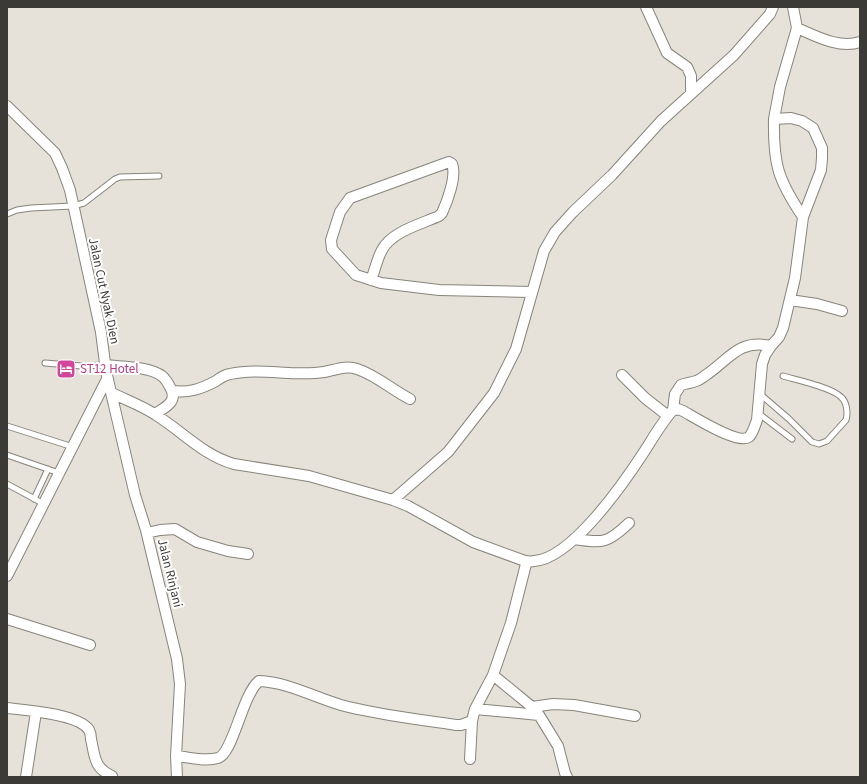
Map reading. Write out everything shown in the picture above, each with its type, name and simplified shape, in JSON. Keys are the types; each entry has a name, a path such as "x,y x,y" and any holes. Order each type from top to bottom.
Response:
{"street":[{"path":"646,7 667,53 687,67 691,76 691,93"},
{"path":"393,500 448,452 494,393 516,349 544,252 555,232 573,212 612,175 661,121 734,55 770,14 773,7"},
{"path":"793,7 797,28 780,87 774,119 774,141 776,165 781,179 791,199 803,217"},
{"path":"797,28 834,42 854,44 860,42"},
{"name":"Jalan Cut Nyak Dien","path":"7,106 55,153 66,180 101,332 104,365 107,379"},
{"path":"671,413 678,409 718,430 730,435 745,438 749,436 754,427 760,394 762,364 765,355 784,328 795,278 803,217 821,170 822,148 813,128 802,121 791,118 774,119"},
{"path":"371,280 382,251 387,242 393,236 439,216 442,213 453,180 454,168 449,162 415,176 350,198 340,212 331,240 332,250 356,275 371,280 406,287 439,290 532,292"},
{"path":"790,300 817,304 842,311"},
{"path":"112,393 155,414 203,451 222,461 308,476 393,500 408,506 473,542 525,561 535,562 562,550 584,530 608,501 671,413 675,394 681,385 697,381 740,348 749,345 762,344 771,346"},
{"path":"104,365 135,368 151,371 163,376 173,391 173,400 168,406 155,414"},
{"path":"173,391 193,392 227,375 236,373 253,371 308,374 345,367 356,369 369,375 410,399"},
{"path":"622,375 645,398 671,413"},
{"path":"7,576 107,379"},
{"name":"Jalan Rinjani","path":"107,379 112,393 135,495 147,533 174,645 179,673 180,684 176,756 178,777"},
{"path":"574,539 592,541 610,539 629,523"},
{"path":"147,533 175,529 197,542 228,551 248,554"},
{"path":"470,759 472,721 475,709 493,675 513,615 525,570 525,561"},
{"path":"7,619 90,645"},
{"path":"493,675 532,707 539,715 558,746 567,777"},
{"path":"176,756 205,759 217,759 221,757 229,746 247,696 253,685 259,681 266,681 299,690 341,705 385,714 456,725 461,725 472,721"},
{"path":"532,707 553,704 574,705 635,716"},
{"path":"7,708 66,716 84,725 89,730 98,765 102,772 112,776"},
{"path":"475,709 539,715"},
{"path":"26,777 36,712"}],"lane":[{"path":"7,214 17,210 31,208 73,206 84,203 115,179 120,177 159,176"},
{"path":"45,363 81,366 104,365"},
{"path":"760,394 789,419 812,442 819,444 827,440 846,420 846,403 842,397 823,388 783,376"},
{"path":"757,412 792,439"},
{"path":"7,426 73,447"},
{"path":"7,456 59,474"},
{"path":"34,499 48,470"},
{"path":"7,484 44,504"}],"place":[{"name":"ST12 Hotel","path":"66,369"}]}
